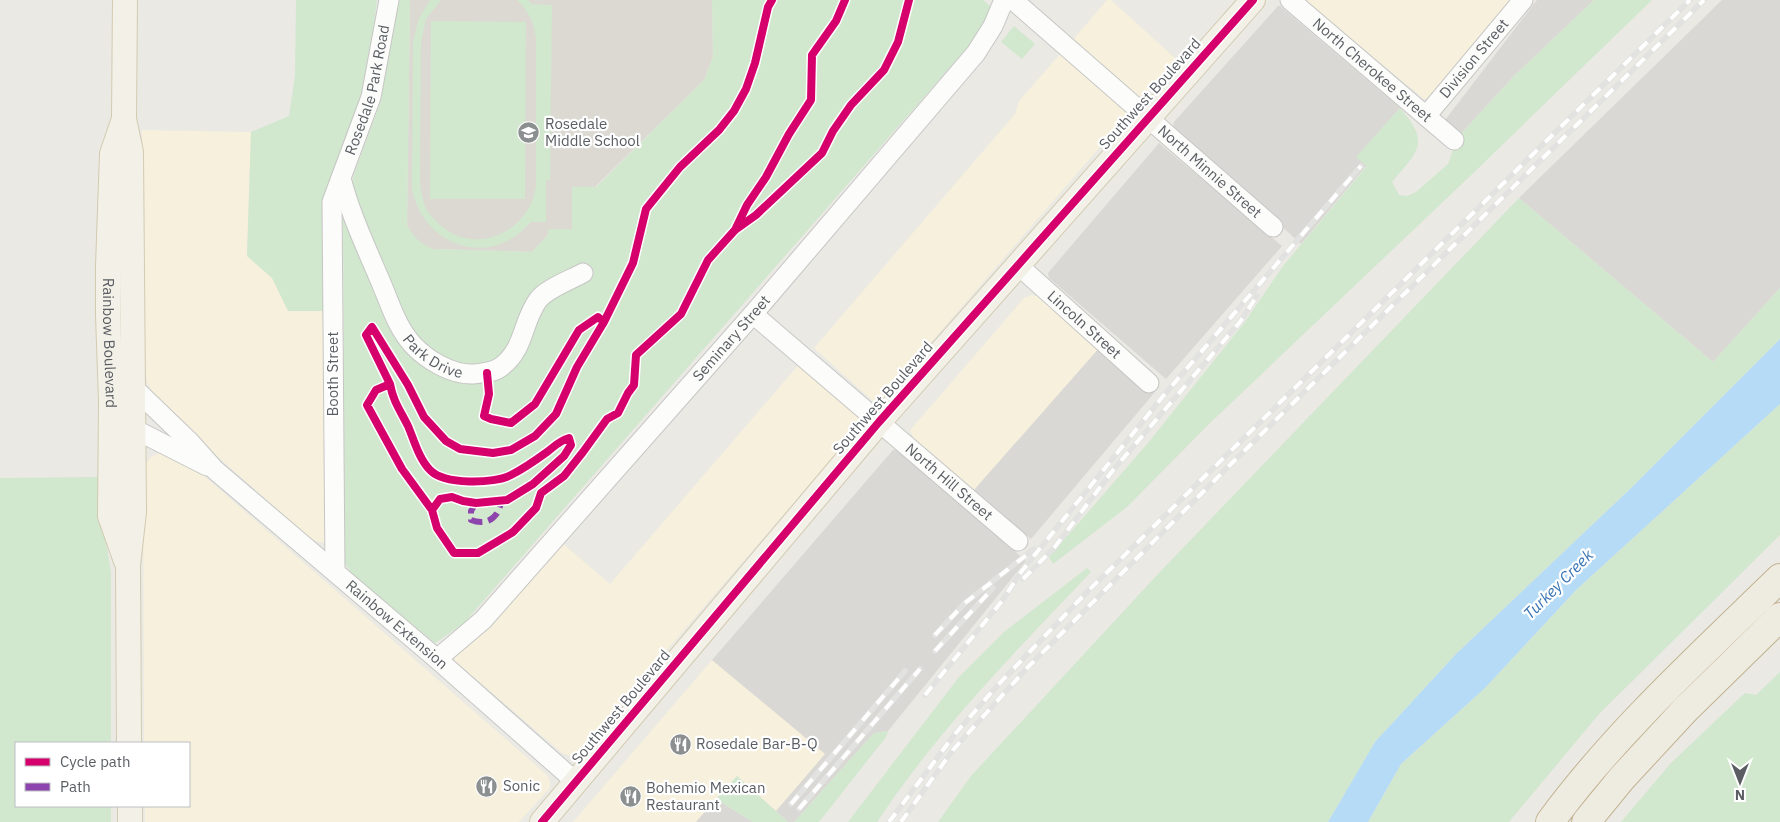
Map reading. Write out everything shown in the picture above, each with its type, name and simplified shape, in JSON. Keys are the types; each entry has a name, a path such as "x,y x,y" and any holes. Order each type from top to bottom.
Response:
{"highway":[{"path":"1550,822 1606,754 1659,695 1780,578"},
{"path":"1586,822 1622,778 1685,710 1780,617"}],"main road":[{"name":"Rainbow Boulevard","path":"125,0 124,119 131,152 134,388 134,512 128,565 129,742"},
{"name":"Southwest Boulevard","path":"542,822 879,422 1253,0"},
{"name":"Rainbow Boulevard","path":"124,119 112,154 108,266 111,401 110,516 128,565"},
{"path":"130,807 130,822"}],"street":[{"name":"Rosedale Park Road","path":"341,178 371,97 389,0"},
{"name":"Seminary Street","path":"437,659 483,620 753,314 976,53 993,26 1004,0"},
{"name":"North Minnie Street","path":"1013,0 1273,227"},
{"name":"North Cherokee Street","path":"1290,0 1454,140"},
{"name":"Division Street","path":"1426,116 1522,0"},
{"name":"Park Drive","path":"341,178 348,203 399,326 413,346 439,365 466,374 486,373 501,368 521,342 538,300 544,294 583,273"},
{"name":"Booth Street","path":"335,572 332,202 341,178"},
{"name":"Lincoln Street","path":"1018,265 1149,383"},
{"name":"North Hill Street","path":"753,314 1018,541"},
{"name":"Rainbow Extension","path":"134,388 190,442 215,470 437,659 576,782"},
{"name":"Rainbow Extension","path":"111,401 125,421 134,429 215,470"}],"shaded area":[{"name":"Rosedale Middle School","path":"410,0 712,0 713,57 704,80 595,187 572,230 548,235 532,252 433,249 419,243 407,225"},
{"path":"1107,0 1111,0 1176,59 1144,95 1136,96 1072,41"},
{"path":"1304,0 1512,0 1431,97 1424,99"},
{"path":"1537,0 1594,0 1514,76 1458,137 1442,124"},
{"path":"1722,0 1780,0 1780,288 1713,362 1519,198"},
{"path":"1278,6 1400,108 1357,157 1367,165 1301,244 1173,127 1174,122"},
{"path":"1061,53 1126,109 1126,117 881,400 874,402 814,348 1015,114 1019,101"},
{"path":"142,130 251,132 247,256 272,278 288,310 328,311 325,543 311,539 160,406 147,382 142,276"},
{"path":"1159,143 1282,246 1166,379 1049,278 1048,273"},
{"path":"1031,295 1037,296 1101,346 974,490 914,438 910,431 1024,298"},
{"path":"1101,346 1155,392 1031,539 974,490"},
{"path":"801,362 863,420 862,423 580,751 569,756 562,753 455,661 454,655 561,542 610,584"},
{"path":"893,450 899,450 1026,561 888,731 874,733 794,822 788,822 776,811 825,754 712,660"},
{"path":"163,452 186,460 547,775 550,780 550,788 519,822 145,822 145,807 190,807 190,742 144,742 143,473 146,463 152,456"},
{"path":"712,660 826,754 776,811 737,776 696,822 573,822"},
{"path":"716,799 753,822 696,822"}],"green space":[{"path":"296,0 377,0 368,72 361,104 333,181 328,311 288,311 272,278 247,256 251,132 289,116 295,76"},
{"path":"394,0 410,0 407,225 418,240 433,249 532,252 548,235 548,229 572,229 572,187 596,187 704,80 713,57 712,0 983,0 995,10 966,49 464,623 435,643 358,581 345,564 343,218 355,171 381,101"},
{"path":"430,0 441,0 426,19 421,42 421,192 426,208 439,224 453,234 469,239 484,239 500,234 513,226 524,215 532,201 536,184 536,39 530,18 525,8 517,0 528,0 532,4 552,5 550,180 546,180 546,222 531,222 514,237 491,247 476,248 461,245 447,239 434,230 424,218 412,189 413,41 419,18"},
{"path":"1594,0 1652,0 1208,425 1127,507 1053,564 1049,557 1148,443 1244,323 1283,266 1367,166 1356,157 1400,108 1410,120 1418,139 1414,154 1392,182 1399,195 1407,196 1416,192 1448,164 1458,137 1514,76"},
{"path":"431,21 526,22 525,199 430,199"},
{"path":"1014,26 1035,44 1022,59 1001,42"},
{"path":"1519,198 1713,362 1780,288 1780,339 1629,490 1456,654 1375,742 1328,822 938,822 971,776 1158,574"},
{"path":"1780,404 1780,535 1599,714 1509,822 1368,822 1401,764 1485,688 1576,590"},
{"path":"102,477 103,523 111,573 111,742 15,742 15,807 111,807 111,822 0,822 0,478"},
{"path":"1087,568 1091,572 1006,662 952,723 877,822 848,822 959,677 1004,632"},
{"path":"1780,672 1780,822 1621,822 1671,763 1745,693 1756,695"},
{"path":"888,731 886,737 819,822 794,822 874,733"},
{"path":"737,776 788,822 753,822 716,799"}],"water":[{"name":"Turkey Creek","path":"1780,339 1780,404 1576,590 1485,688 1401,764 1368,822 1328,822 1375,742 1456,654 1629,490"}],"railway":[{"path":"889,822 955,734 997,686 1087,592 1690,0"},
{"path":"901,822 953,750 1027,668 1234,461 1704,0"},
{"path":"925,695 1002,601 1021,572 1164,395 1361,166"},
{"path":"1023,579 1054,548 1114,469 1240,322 1257,296"},
{"path":"935,635 965,603 1034,549"},
{"path":"935,651 993,588"},
{"path":"799,809 920,669"},
{"path":"791,804 905,671"}],"marked path":[{"path":"476,503 471,511 471,520 482,522 495,516 501,501"}],"cycle path":[{"path":"604,322 633,263 646,209 680,167 719,130 734,111 746,89 755,63 768,7 772,0"},
{"path":"487,373 489,394 484,416 511,423 535,404 579,330 598,317 604,322 577,367 556,414 535,436 511,450 493,453 460,449 446,441 424,417 408,385 372,327 366,335 390,384 376,390 367,405 402,469 432,510 437,528 454,553 478,553 513,532 536,508 541,493 564,476 607,419 618,413 634,385 636,355 681,314 708,260 735,230 747,205 766,177 789,134 811,100 812,55 836,21 845,0"},
{"path":"735,230 756,215 822,153 833,131 851,105 884,70 898,42 909,0"},
{"path":"542,822 879,422 1253,0"},
{"path":"390,384 395,401 423,460 430,470 446,478 469,482 503,478 525,467 560,442 569,438 571,445 564,456 533,484 507,500 476,503 452,497 440,499 432,510"}],"place":[{"name":"Rosedale Middle School","path":"529,133"},
{"name":"Rosedale Bar-B-Q","path":"680,744"},
{"name":"Sonic","path":"487,786"},
{"name":"Bohemio Mexican Restaurant","path":"630,797"}]}
